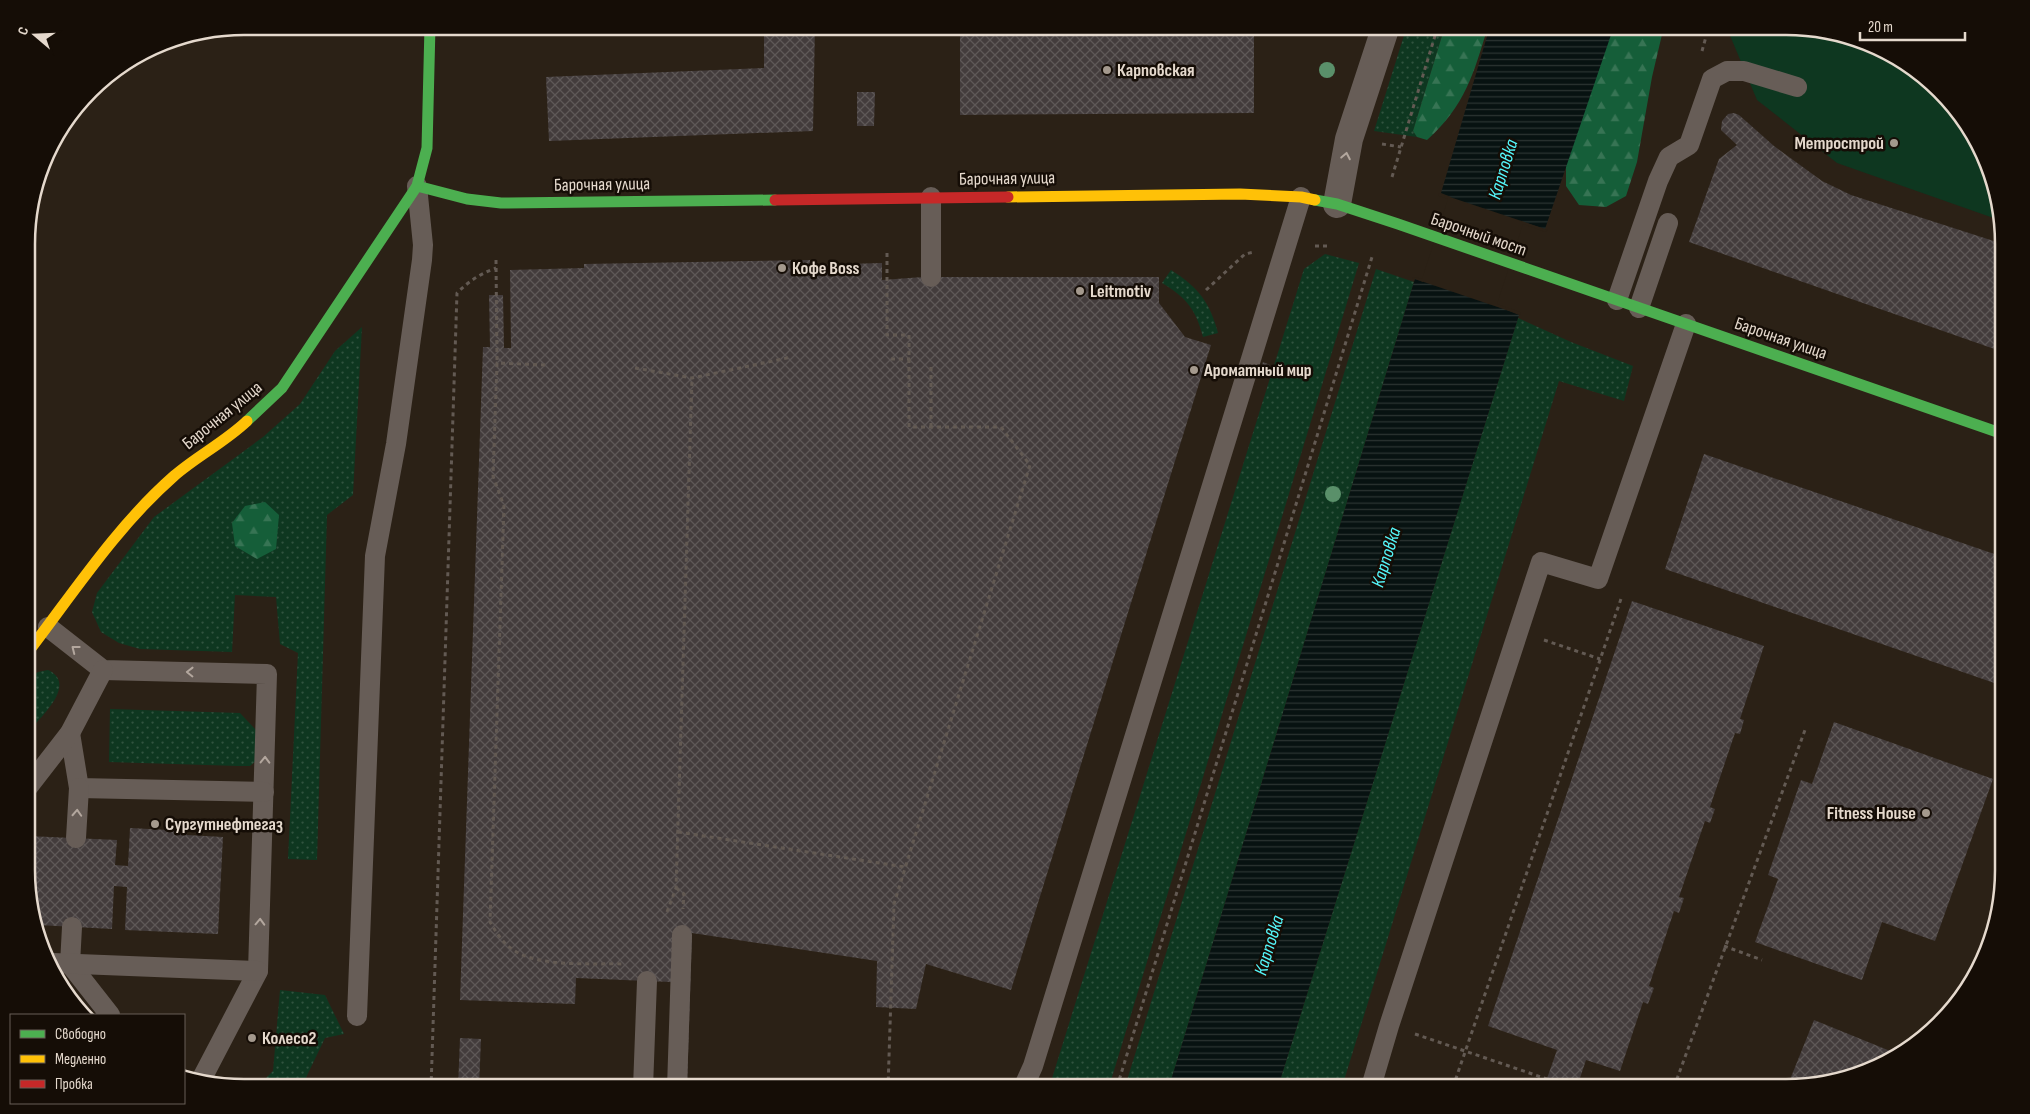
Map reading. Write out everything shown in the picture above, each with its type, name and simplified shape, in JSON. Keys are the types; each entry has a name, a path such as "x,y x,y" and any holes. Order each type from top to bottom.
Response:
{"street":[{"path":"417,186 427,148 430,35"},
{"path":"1337,204 1349,140 1383,35"},
{"name":"Барочная улица","path":"35,643 128,521 175,475 235,432 282,388 417,186 467,199 501,203 1240,194 1301,196 1337,204 1398,224"},
{"name":"Барочный мост","path":"1398,224 1548,276"},
{"name":"Барочная улица","path":"1548,276 1995,431"}],"lane":[{"path":"1616,300 1658,181 1669,157 1688,145 1712,79 1727,71 1744,71 1797,87"},
{"path":"357,1016 376,556 396,444 422,260 423,245 417,186"},
{"path":"1027,1079 1033,1066 1301,196"},
{"path":"931,197 931,277"},
{"path":"1639,308 1668,223"},
{"path":"1373,1079 1541,562 1598,579 1686,324"},
{"path":"48,627 103,670 266,674 258,971 204,1075"},
{"path":"35,778 70,733 103,670"},
{"path":"70,733 79,788 76,838"},
{"path":"79,788 264,792"},
{"path":"61,964 72,926"},
{"path":"677,1079 682,935"},
{"path":"61,964 258,971"},
{"path":"61,964 109,1014"},
{"path":"643,1079 647,981"}],"path":[{"path":"1392,177 1435,35"},
{"path":"887,253 887,335 910,335 909,427 1001,427 1030,465 894,904 888,1079"},
{"path":"1206,290 1246,254"},
{"path":"1119,1079 1372,257"},
{"path":"496,260 497,364 493,476 504,506 490,922 512,950 528,958 546,962 630,964"},
{"path":"431,1079 457,293 469,281 496,268"},
{"path":"635,368 692,378 792,357"},
{"path":"891,359 910,359"},
{"path":"497,364 545,365"},
{"path":"930,427 931,366"},
{"path":"666,914 676,888 692,378"},
{"path":"1456,1079 1625,588"},
{"path":"1518,632 1600,659"},
{"path":"1677,1079 1804,730"},
{"path":"678,832 905,867"},
{"path":"1724,946 1762,960"},
{"path":"1389,1026 1547,1079"}],"green space":[{"path":"1404,35 1442,35 1413,131 1417,137 1374,131"},
{"path":"1442,35 1485,35 1473,74 1451,114 1427,140 1417,137 1413,131"},
{"path":"1609,35 1662,35 1652,77 1637,162 1626,196 1606,207 1579,205 1566,186 1566,159"},
{"name":"Метрострой","path":"1730,35 1800,35 1840,42 1879,57 1902,70 1924,87 1943,106 1960,128 1973,151 1984,177 1993,218 1837,163 1757,100"},
{"path":"1325,254 1359,263 1111,1079 1052,1079 1304,269"},
{"path":"1376,269 1414,282 1171,1079 1127,1079"},
{"path":"1171,270 1189,283 1202,296 1211,312 1218,333 1203,337 1194,312 1178,294 1162,283"},
{"path":"1518,318 1571,342 1633,366 1624,401 1559,381 1344,1079 1280,1079"},
{"path":"362,327 353,495 327,515 317,860 288,859 298,653 280,644 276,597 235,595 232,652 140,649 119,643 101,632 92,612 97,593 154,517 263,437 300,404 335,351"},
{"path":"265,502 279,515 276,549 257,559 235,546 232,523 245,506"},
{"path":"48,670 56,676 59,683 54,701 35,724 35,674"},
{"path":"110,709 240,713 257,731 257,760 250,766 109,762"},
{"path":"280,990 325,995 344,1034 325,1038 305,1079 265,1079 273,1071"}],"water":[{"name":"Карповка","path":"1487,35 1611,35 1545,229 1521,221 1494,305 1519,315 1280,1079 1171,1079 1414,282 1415,279 1423,282 1451,197 1441,193"}],"pier":[{"path":"1438,193 1548,230 1545,232 1523,224 1497,304 1520,312 1521,315 1412,278 1422,279 1448,199 1439,196"}],"building":[{"path":"764,35 815,35 813,131 549,141 546,77 764,68"},
{"name":"Карповская","path":"960,35 1254,35 1254,113 960,115"},
{"path":"857,92 875,92 874,126 857,126"},
{"path":"1734,113 1739,115 1774,146 1822,181 1851,195 1995,241 1995,349 1689,242 1719,159 1737,145 1721,130 1722,121 1728,114"},
{"path":"810,260 810,265 882,263 882,280 923,277 1159,277 1159,303 1185,337 1211,345 1011,990 926,964 916,1009 876,1007 877,961 692,933 687,1079 686,1079 671,982 576,978 575,1004 460,1000 483,347 490,347 489,295 503,295 504,348 511,348 510,270 584,268 584,264"},
{"path":"1263,362 1270,365 1267,374 1260,372"},
{"path":"1704,454 1995,554 1995,683 1665,569"},
{"path":"1632,601 1764,646 1740,719 1744,720 1740,734 1735,733 1710,807 1715,809 1710,823 1705,821 1679,897 1684,898 1679,913 1674,911 1649,986 1654,988 1648,1004 1643,1002 1620,1071 1586,1060 1580,1079 1547,1079 1557,1050 1488,1026"},
{"path":"1834,722 1993,779 1935,941 1882,922 1862,980 1755,942 1778,879 1768,875 1801,780 1812,784"},
{"path":"130,828 187,831 187,835 223,837 218,934 125,930 127,887 114,886 112,929 42,925 35,884 35,836 117,840 115,865 128,866"},
{"path":"1814,1020 1891,1051 1866,1063 1840,1072 1790,1079"},
{"path":"460,1038 481,1039 479,1079 458,1079"}],"traffic: fast":[{"path":"247,421 282,388 417,186 427,148 430,35"},
{"path":"417,186 467,199 501,203 775,200"},
{"path":"1315,200 1337,204 1398,224 1995,431"}],"traffic: slow":[{"path":"1008,197 1240,194 1301,197 1315,200"},
{"path":"35,643 97,560 153,495 174,476 230,436 247,421"}],"traffic: jam":[{"path":"775,200 1008,197"}],"place":[{"name":"Карповская","path":"1107,70"},
{"name":"Метрострой","path":"1894,143"},
{"name":"Кофе Boss","path":"782,268"},
{"name":"Leitmotiv","path":"1080,291"},
{"name":"Ароматный мир","path":"1194,370"},
{"name":"Fitness House","path":"1926,813"},
{"name":"Сургутнефтегаз","path":"155,824"},
{"name":"Колесо2","path":"252,1038"}]}
